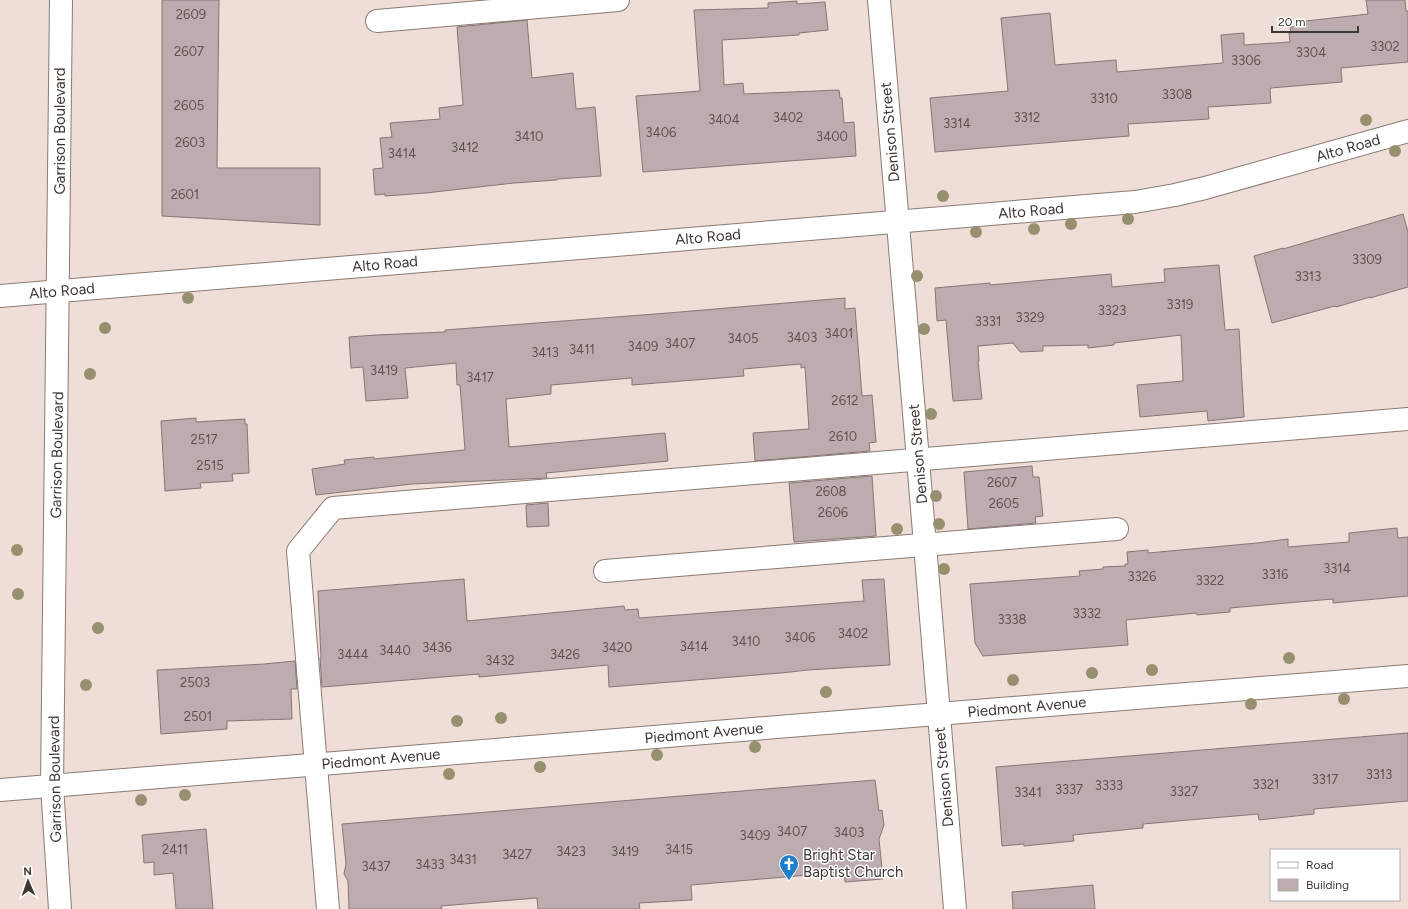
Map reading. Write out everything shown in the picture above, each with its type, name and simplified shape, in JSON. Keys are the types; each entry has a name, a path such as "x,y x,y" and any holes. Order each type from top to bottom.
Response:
{"street":[{"name":"Garrison Boulevard","path":"60,909 52,786 61,0"},
{"path":"377,21 618,0"},
{"name":"Denison Street","path":"879,0 955,909"},
{"name":"Alto Road","path":"0,296 1135,202 1205,188 1408,131"},
{"path":"328,909 298,551 333,508 1408,419"},
{"path":"605,571 1117,529"},
{"name":"Piedmont Avenue","path":"0,790 1408,676"}],"building":[{"path":"162,0 219,0 217,168 320,168 320,225 162,216"},
{"path":"1366,0 1405,0 1406,11 1408,11 1408,62 1341,68 1342,82 1271,88 1271,103 1208,107 1209,119 1128,124 1129,136 935,152 930,98 1008,91 1001,18 1050,13 1055,65 1116,60 1117,72 1223,63 1221,35 1244,33 1244,45 1290,42 1290,27 1306,26 1306,21 1368,14"},
{"path":"797,1 797,4 825,2 828,30 799,33 799,35 722,40 724,85 743,83 744,94 839,90 840,98 842,98 844,123 854,122 856,156 643,172 636,96 700,91 694,10 768,8 768,3"},
{"path":"527,20 532,78 573,73 576,109 595,107 601,176 514,183 426,193 385,196 385,194 375,195 373,169 383,168 380,138 392,137 390,123 440,119 439,108 463,105 457,27"},
{"path":"1403,214 1408,232 1408,287 1272,323 1254,256"},
{"path":"1219,265 1225,330 1239,329 1244,417 1208,421 1207,411 1140,417 1137,385 1183,381 1181,335 1114,343 1114,345 1088,348 1088,345 1043,346 1043,351 1020,352 1013,343 978,346 982,399 953,401 946,320 937,321 935,288 990,283 990,285 1111,274 1112,287 1165,282 1164,269"},
{"path":"845,298 845,309 855,308 862,396 872,395 876,442 869,443 870,451 755,461 753,433 809,429 805,367 801,368 801,364 743,369 744,376 632,385 632,378 551,385 551,394 506,399 509,447 665,433 668,461 546,473 547,478 412,484 316,495 312,469 345,464 344,460 374,457 374,459 465,450 460,385 457,385 456,363 405,368 408,398 366,401 363,367 351,368 349,337 445,332 445,330"},
{"path":"196,418 196,422 245,419 245,424 247,424 249,473 232,474 233,481 200,483 201,488 165,491 161,421"},
{"path":"1032,466 1033,477 1039,477 1043,516 1035,517 1036,523 968,529 964,472"},
{"path":"872,476 876,536 794,542 789,483"},
{"path":"548,503 549,526 527,527 526,505"},
{"path":"1397,528 1398,538 1408,537 1408,596 1333,603 1333,599 1230,608 1230,612 1197,615 1196,613 1126,620 1128,645 983,656 975,643 970,584 1080,576 1079,571 1103,569 1103,567 1125,566 1125,564 1128,564 1127,552 1148,550 1148,553 1288,539 1288,547 1349,542 1349,533"},
{"path":"464,579 467,621 624,606 625,610 638,609 639,618 864,601 862,580 884,579 890,665 808,670 609,687 608,665 479,677 479,674 322,687 318,591"},
{"path":"295,661 297,689 291,689 292,719 227,721 227,729 161,734 157,670"},
{"path":"1408,733 1408,801 1314,809 1314,814 1259,820 1258,814 1143,824 1143,828 1073,835 1074,841 1024,846 1024,844 1002,846 996,767"},
{"path":"875,780 879,811 882,810 884,825 879,839 883,879 845,882 844,872 691,885 692,900 639,903 640,909 538,909 537,898 441,906 442,909 349,909 348,881 344,874 346,864 342,824"},
{"path":"206,829 213,909 176,909 173,873 154,875 154,862 144,863 142,835"},
{"path":"1093,885 1095,909 1013,909 1012,892"}],"place":[{"name":"Bright Star Baptist Church","path":"789,881"}]}
